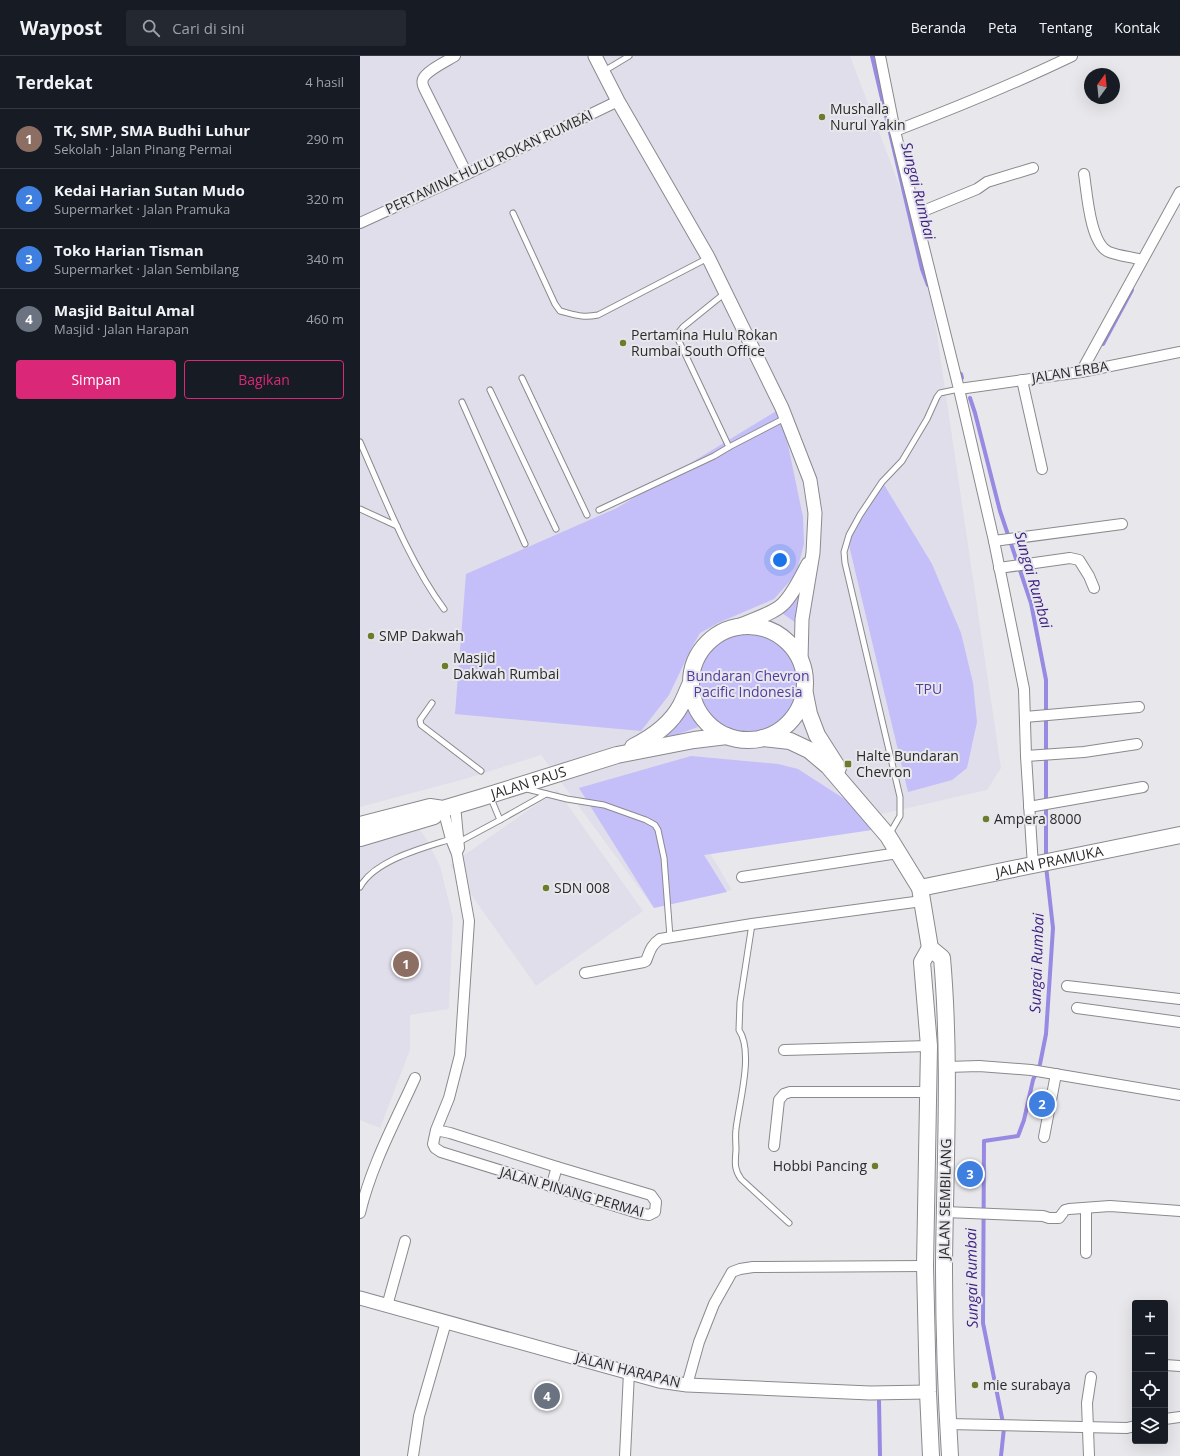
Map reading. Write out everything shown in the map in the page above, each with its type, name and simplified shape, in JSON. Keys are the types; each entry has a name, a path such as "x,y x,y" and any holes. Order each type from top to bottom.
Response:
{"main road":[{"path":"752,625 767,628 780,635 792,646 801,660 805,677 805,691 801,706 792,720 779,731 763,738 745,740 727,736 711,727 700,715 692,700 690,685 691,670 697,654 713,637 724,630 738,626 752,625"},
{"name":"JALAN PAUS","path":"617,755 646,740 668,723 680,706 690,685"},
{"name":"JALAN SEMBILANG","path":"805,691 809,714 817,735 856,797"},
{"name":"JALAN PAUS","path":"360,838 433,816 446,808 617,755 694,740 727,736"},
{"name":"JALAN SEMBILANG","path":"763,738 790,741 809,750 828,766 888,836 921,895 931,956 945,999 947,1067 944,1275 950,1456"},
{"name":"JALAN PAUS","path":"360,825 430,807 446,808"},
{"name":"JALAN PRAMUKA","path":"921,895 1033,866 1180,835"},
{"name":"JALAN SEMBILANG","path":"931,956 928,1046 929,1092 925,1266 931,1456"}],"street":[{"path":"455,56 427,74 423,79 423,84 467,174"},
{"path":"595,56 604,71 618,102 708,258 726,293 786,418 810,480 815,513 813,553 802,620 801,660"},
{"path":"880,56 895,131 998,540 999,568 1024,689 1026,756 1034,806 1033,866"},
{"path":"895,131 972,101 1072,56"},
{"name":"PERTAMINA HULU ROKAN RUMBAI","path":"360,223 618,102"},
{"path":"916,214 977,189 986,182 1033,168"},
{"path":"1084,174 1093,228 1099,245 1108,252 1142,260"},
{"path":"1081,372 1180,192"},
{"name":"JALAN ERBA","path":"959,389 1081,372 1180,352"},
{"path":"1022,380 1042,469"},
{"path":"998,540 1122,524"},
{"path":"738,626 771,612 783,605 794,590 813,553"},
{"path":"999,568 1070,558 1079,560 1089,576 1094,588"},
{"path":"1025,717 1139,707"},
{"path":"1026,756 1084,752 1136,744"},
{"path":"1034,806 1143,787"},
{"name":"JALAN PINANG PERMAI","path":"436,1130 651,1195 656,1202 655,1212 649,1214 638,1213 441,1152 435,1148 433,1144 436,1130 449,1098 460,1055 469,921 457,854 459,848 454,841 446,808"},
{"path":"742,877 898,853"},
{"path":"585,973 644,962 646,961 650,947 660,938 921,895"},
{"path":"1067,986 1180,999"},
{"path":"1077,1008 1180,1022"},
{"path":"784,1050 928,1046"},
{"path":"947,1067 979,1066 1036,1071 1180,1095"},
{"path":"1044,1137 1056,1074"},
{"path":"360,1213 364,1197 379,1158 415,1078"},
{"path":"774,1146 779,1100 784,1094 790,1092 929,1092"},
{"path":"551,1187 557,1167"},
{"path":"945,1212 1059,1218 1065,1210 1110,1206 1180,1211"},
{"path":"1086,1208 1086,1253"},
{"path":"387,1306 405,1241"},
{"path":"687,1385 699,1342 714,1304 732,1272 753,1267 925,1266"},
{"name":"JALAN HARAPAN","path":"360,1298 659,1381 687,1385 870,1393 928,1392"},
{"path":"414,1456 419,1416 446,1322"},
{"path":"1168,1365 1180,1366"},
{"path":"625,1456 629,1372"},
{"path":"1089,1456 1087,1403 1091,1378"},
{"path":"1168,1419 1180,1417"},
{"path":"948,1424 1088,1428 1132,1427"}],"lane":[{"path":"604,71 629,56"},
{"path":"513,213 560,311 574,315 585,317 598,314 708,258"},
{"path":"726,293 682,327 678,338 729,447"},
{"path":"522,378 587,515"},
{"path":"888,836 900,816 900,797 846,570 844,552 849,535 860,514 882,482 902,461 927,419 937,397 940,393 959,389"},
{"path":"490,390 556,529"},
{"path":"462,402 525,544"},
{"path":"599,510 714,456 786,418"},
{"path":"360,442 398,526 428,585 444,609"},
{"path":"360,509 398,526"},
{"path":"432,703 420,720 421,725 481,771"},
{"path":"518,786 546,794 604,805 646,820 655,825 658,830 664,858 670,937"},
{"path":"360,887 365,877 401,855 454,841 500,820 546,794"},
{"path":"490,795 500,820"},
{"path":"752,924 740,1002 739,1030 744,1049 745,1071 736,1129 735,1171 741,1179 789,1223"}],"shaded area":[{"path":"360,56 850,56 925,253 1001,768 987,790 710,853 732,890 653,907 541,755 465,779 360,807"},
{"name":"SDN 008","path":"557,790 643,911 536,986 450,865"},
{"path":"416,824 427,840 440,866 453,918 449,1009 410,1015 410,1050 380,1128 360,1120 360,841"}],"green space":[{"path":"778,410 788,445 803,517 804,544 796,574 774,599 718,623 700,633 669,695 641,731 455,714 466,574 617,508"},
{"name":"TPU","path":"883,483 932,564 961,633 973,683 977,722 967,768 952,780 908,792 848,541"},
{"path":"804,581 796,623 782,613 793,603"},
{"name":"Bundaran Chevron Pacific Indonesia","path":"748,634 767,638 784,648 794,665 798,684 794,703 784,720 767,730 748,734 729,730 712,720 702,703 698,684 702,665 712,648 729,638"},
{"path":"687,707 698,727 651,744"},
{"path":"691,756 778,764 798,769 849,802 872,830 704,855 727,892 654,908 579,788"}],"waterway":[{"name":"Sungai Rumbai","path":"872,56 922,269 928,285"},
{"path":"1103,344 1132,290"},
{"name":"Sungai Rumbai","path":"961,374 962,378"},
{"name":"Sungai Rumbai","path":"970,398 1000,511 1031,603 1046,680 1046,859"},
{"name":"Sungai Rumbai","path":"1001,1456 1004,1428 983,1323 984,1141 1018,1136 1024,1120 1033,1080 1040,1064 1046,1034 1053,928 1046,866"},
{"path":"879,1401 880,1456"}],"place":[{"name":"Mushalla Nurul Yakin","path":"822,117"},
{"name":"Pertamina Hulu Rokan Rumbai South Office","path":"623,343"},
{"name":"SMP Dakwah","path":"371,636"},
{"name":"Masjid Dakwah Rumbai","path":"445,666"},
{"name":"Halte Bundaran Chevron","path":"848,764"},
{"name":"Ampera 8000","path":"986,819"},
{"name":"SDN 008","path":"546,888"},
{"name":"TK, SMP, SMA Budhi Luhur","path":"406,964"},
{"name":"Kedai Harian Sutan Mudo","path":"1042,1104"},
{"name":"Hobbi Pancing","path":"875,1166"},
{"name":"Toko Harian Tisman","path":"970,1174"},
{"name":"mie surabaya","path":"975,1385"},
{"name":"Masjid Baitul Amal","path":"547,1396"}]}
